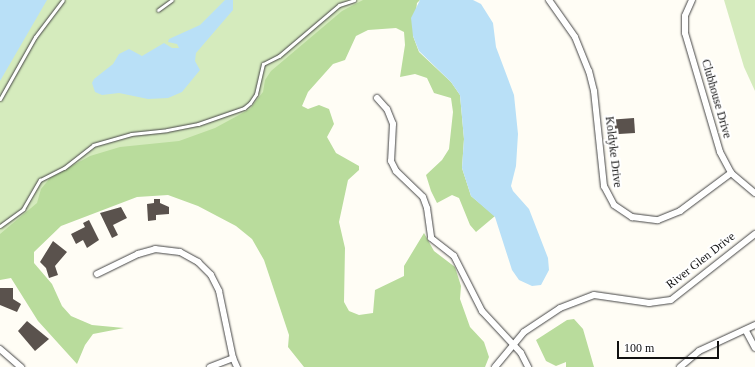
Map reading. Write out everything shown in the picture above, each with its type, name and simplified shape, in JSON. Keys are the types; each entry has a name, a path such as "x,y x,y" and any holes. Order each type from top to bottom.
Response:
{"street":[{"name":"Koldyke Drive","path":"549,0 575,37 589,71 594,91 604,186 614,205 632,217 658,220 680,211 731,173"},
{"name":"Clubhouse Drive","path":"692,0 685,16 685,33 720,152 731,173 755,193"},
{"path":"377,98 391,116 393,124 391,161 400,175 422,197 427,208 431,238 454,256 482,311 524,357 528,367"},
{"name":"River Glen Drive","path":"495,367 512,343 542,318 589,296 649,303 671,300 755,234"},
{"path":"97,274 148,250 167,249 192,258 211,275 219,291 233,358 238,367"},
{"path":"680,367 699,351 746,331 755,325"},
{"path":"746,331 755,348"},
{"path":"0,348 21,367"},
{"path":"210,367 233,358"}],"lane":[{"path":"0,99 43,24 63,0"},
{"path":"158,10 172,0"},
{"path":"0,226 22,209 40,180 64,168 93,145 131,134 167,130 205,122 244,108 250,104 256,94 263,64 279,56 339,5 354,0"}],"green space":[{"path":"45,0 372,0 261,105 0,241 0,80"},
{"path":"363,0 420,0 417,3 413,36 419,52 451,82 460,95 464,139 462,168 471,196 495,216 476,232 470,225 459,198 452,195 437,203 431,191 426,175 442,160 449,149 453,112 451,98 434,93 427,78 415,74 400,77 405,45 404,32 396,28 368,30 356,36 345,60 333,64 308,92 302,106 308,109 319,105 329,109 334,124 327,137 336,153 359,166 359,170 348,180 339,222 345,248 344,302 349,311 359,315 373,313 375,290 404,276 404,266 424,233 434,251 455,267 461,286 460,299 470,327 484,342 489,357 485,367 304,367 288,347 289,335 264,260 252,239 236,226 198,206 168,195 137,197 61,226 34,252 34,263 52,284 62,306 71,316 92,325 124,328 93,334 85,345 77,364 38,321 11,278 0,280 0,234 37,203 41,189 50,178 90,156 120,147 179,141 215,128 250,109 263,92 265,80 271,71 342,11"},
{"path":"724,0 755,0 755,91 744,67"},
{"path":"574,319 583,329 594,367 566,367 566,362 556,366 546,361 536,340 567,320"}],"water":[{"path":"0,0 47,0 0,81"},
{"path":"225,0 233,0 233,10 196,53 195,61 200,70 182,92 168,98 148,99 119,93 102,95 95,92 92,83 94,79 113,64 119,54 129,49 142,56 164,43 172,48 179,48 177,44 168,42 169,39 200,25"},
{"path":"420,0 473,0 481,4 493,23 496,47 514,95 518,134 516,166 511,186 513,191 529,209 548,258 549,270 541,285 532,286 519,280 512,270 495,217 471,196 462,168 464,139 460,95 451,82 419,51 413,36 411,18"}],"building":[{"path":"634,118 635,133 615,134 614,119"},
{"path":"154,199 160,199 160,203 169,207 169,214 156,215 156,220 148,221 147,204 154,203"},
{"path":"121,207 127,218 113,225 118,235 112,238 100,213"},
{"path":"89,220 99,240 87,248 83,240 76,244 71,234 85,227 83,223"},
{"path":"53,241 67,252 55,266 58,275 49,278 46,268 40,262"},
{"path":"0,288 13,288 13,299 21,304 17,312 0,305"},
{"path":"27,321 49,339 35,351 18,331"}]}
